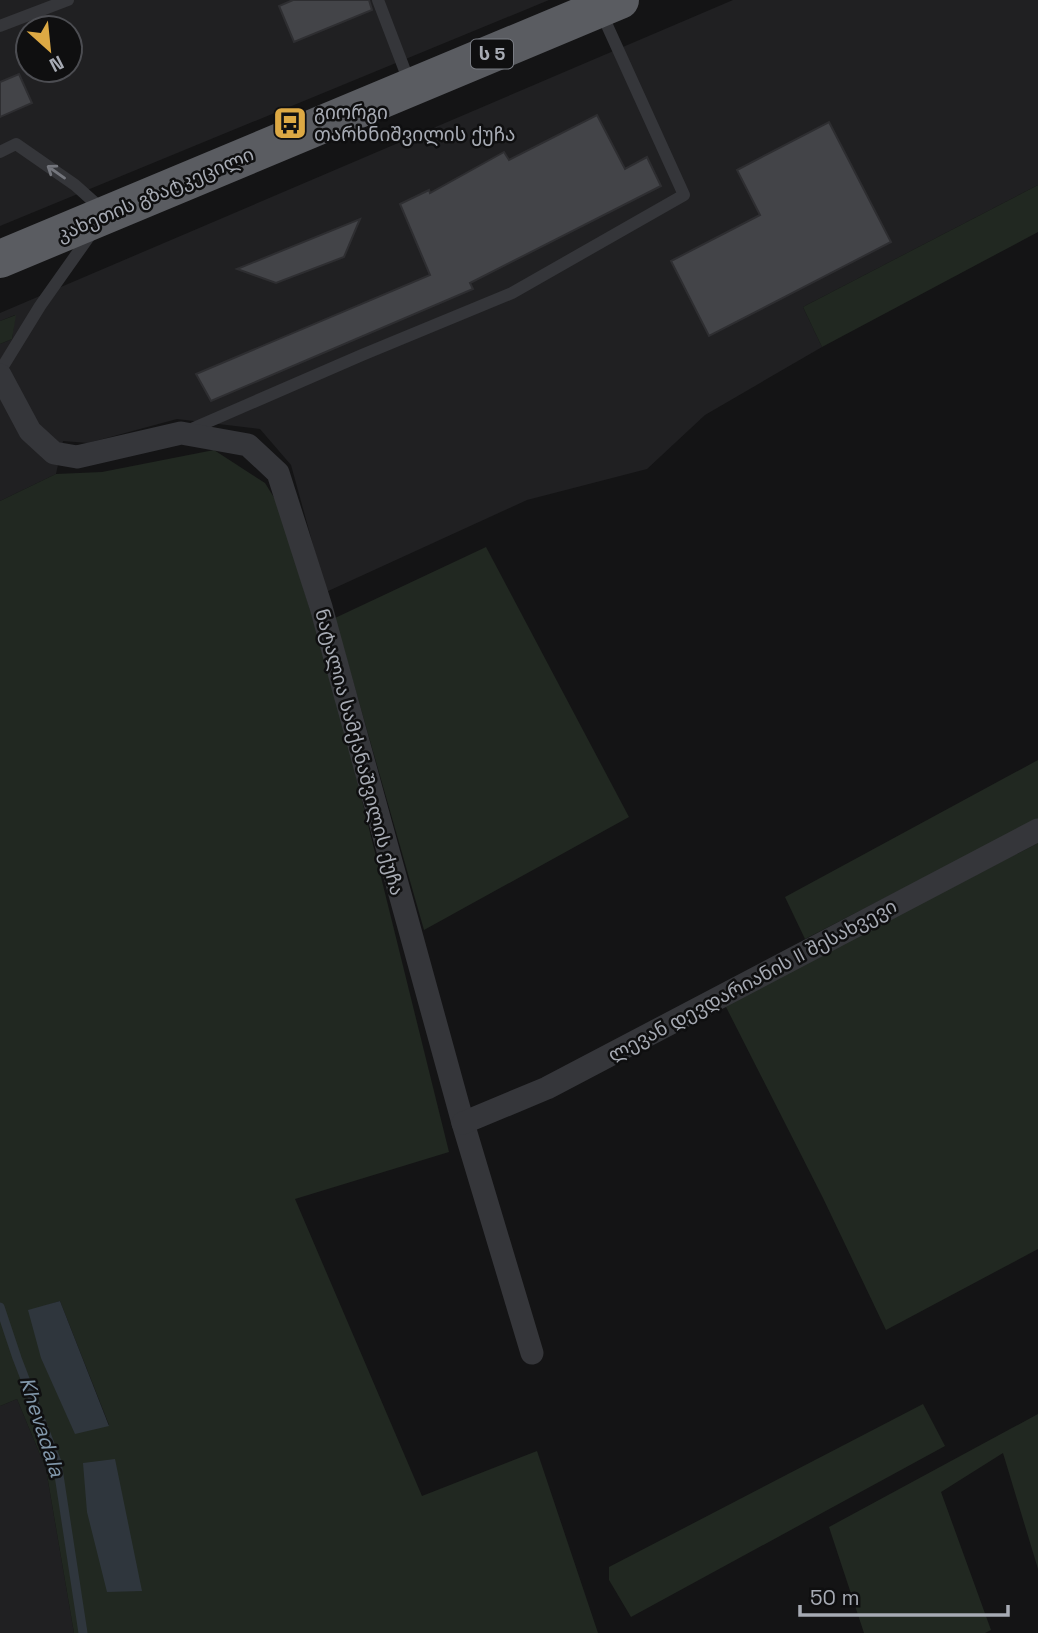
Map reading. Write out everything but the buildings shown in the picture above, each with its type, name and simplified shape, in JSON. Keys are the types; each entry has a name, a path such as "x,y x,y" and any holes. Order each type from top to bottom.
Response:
{"highway":[{"name":"კახეთის გზატკეცილი","path":"0,259 411,88 590,10"}],"street":[{"name":"ნატალია სამქანაშვილის ქუჩა","path":"0,373 30,431 54,453 77,457 181,433 248,445 278,473 321,607 463,1123 532,1353"},
{"name":"ლევან დევდარიანის II შესახვევი","path":"463,1123 547,1088 1038,830"}],"lane":[{"path":"0,26 68,0"},
{"path":"378,0 411,88"},
{"path":"181,433 512,293 684,195 590,10"},
{"path":"0,152 16,144 75,185 106,213"},
{"name":"ნატალია სამქანაშვილის ქუჩა","path":"0,373 40,306 106,213"}],"shaded area":[{"path":"0,0 549,0 0,226"},
{"path":"733,0 1038,0 1038,185 803,307 822,347 705,415 647,469 527,500 326,592 291,465 260,429 177,419 88,443 63,441 56,474 0,501 0,344 12,339 15,315 0,321 0,313"},
{"path":"1038,185 1038,232 822,347 803,307"},
{"path":"16,315 12,339 0,344 0,321"},
{"path":"214,450 265,483 278,504 337,699 449,1152 295,1199 422,1496 537,1451 598,1633 74,1633 46,1469 17,1399 0,1406 0,501 56,474 102,472","holes":["60,1301 109,1426 29,1311"]},
{"path":"486,547 629,817 424,930 335,618"},
{"path":"1038,760 1038,819 805,939 785,897"},
{"path":"1038,843 1038,1249 886,1330 823,1198 725,1005"},
{"path":"60,1301 109,1426 75,1434 41,1358 28,1310"},
{"path":"17,1399 46,1469 74,1633 0,1633 0,1406"},
{"path":"923,1404 945,1446 631,1617 609,1580 609,1567"},
{"path":"1038,1414 1038,1569 1003,1453 941,1492 991,1630 985,1633 864,1633 829,1527"},
{"path":"115,1459 142,1591 107,1592 87,1512 83,1463"}],"waterway":[{"name":"Khevadala","path":"0,1307 57,1462 83,1633"}],"place":[{"name":"გიორგი თარხნიშვილის ქუჩა","path":"290,123"}]}
